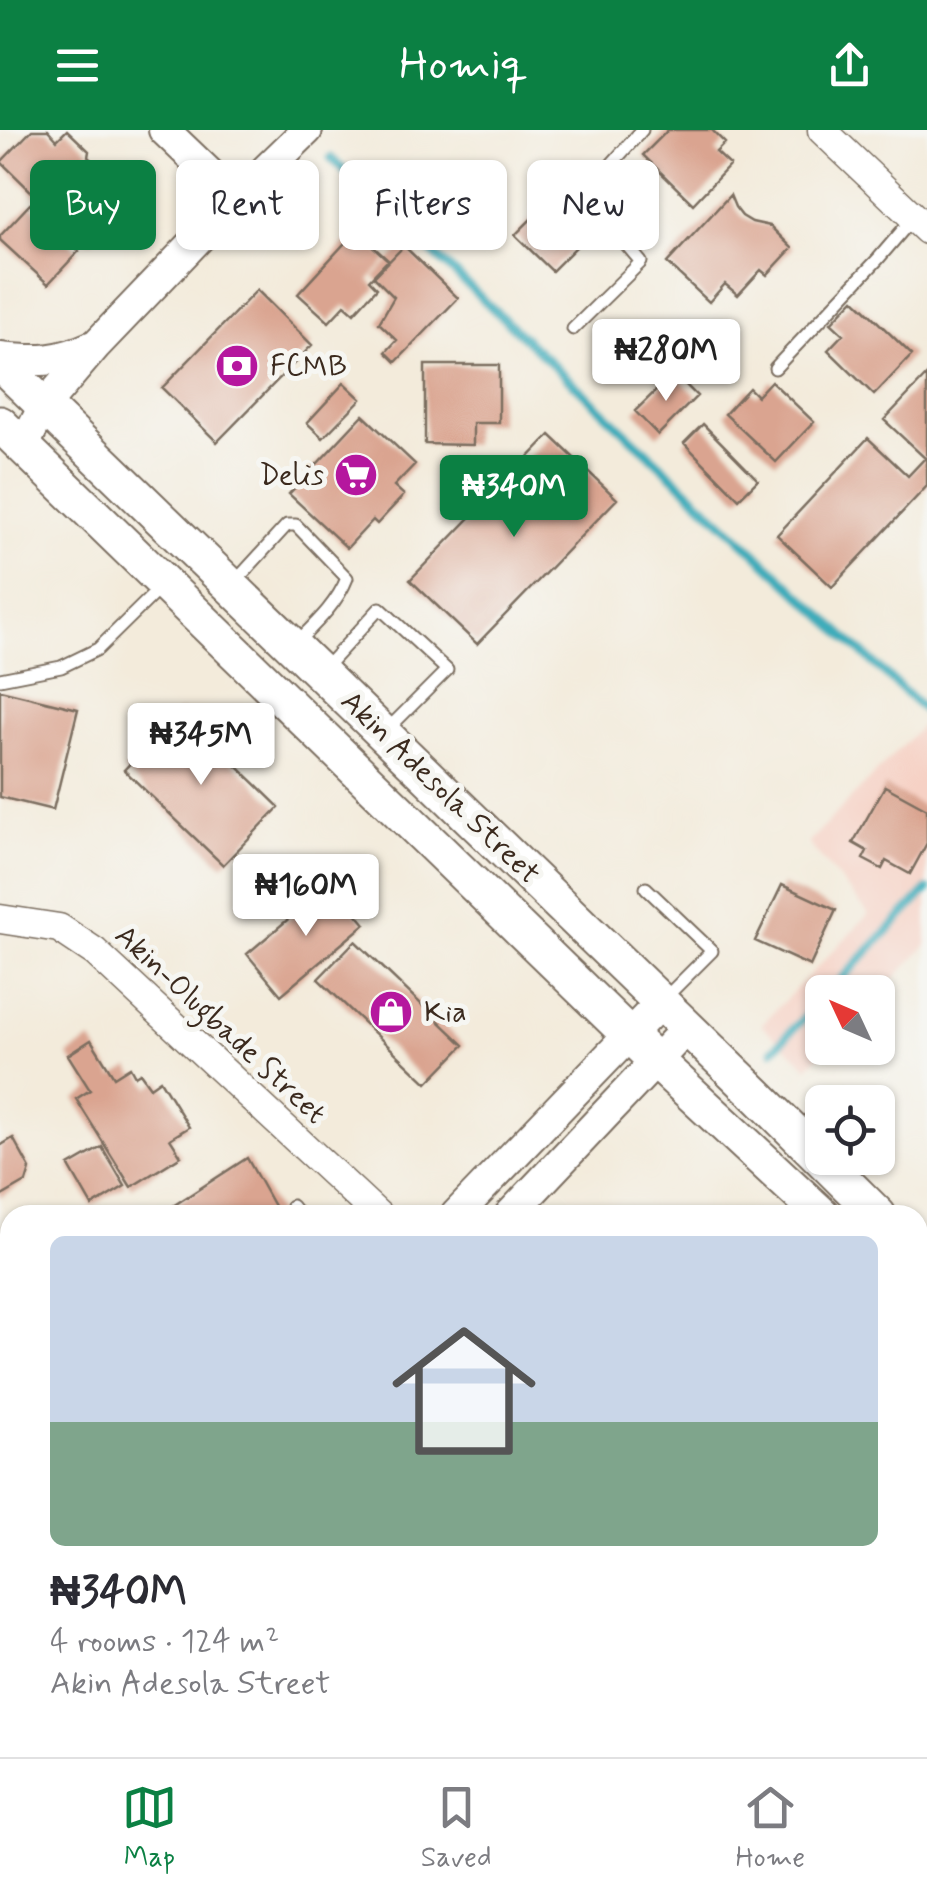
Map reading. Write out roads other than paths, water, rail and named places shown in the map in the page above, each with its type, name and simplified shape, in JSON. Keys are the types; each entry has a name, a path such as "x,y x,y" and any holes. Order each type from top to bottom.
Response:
{"main road":[{"path":"164,130 195,160"},
{"path":"276,160 307,130"},
{"path":"12,436 187,250"},
{"path":"0,360 68,358 96,345"},
{"name":"Akin Adesola Street","path":"0,360 868,1205"},
{"name":"Akin Adesola Street","path":"12,436 630,1035 811,1205"},
{"path":"466,1205 661,1002"},
{"path":"519,1205 687,1028"}],"street":[{"path":"822,130 920,223"},
{"name":"Akin-Olugbade Street","path":"0,919 58,928 95,952 367,1205"}],"lane":[{"path":"573,329 641,262 584,194 642,130"},
{"path":"775,368 878,258 920,223"},
{"path":"230,586 287,525 296,525 346,578 328,609 293,646"},
{"path":"0,679 61,667 98,649 165,583"},
{"path":"320,673 380,608 447,670 383,734"},
{"path":"646,888 712,951 661,1002"}],"waterway":[{"path":"331,158 927,713"},
{"path":"845,975 927,890"},
{"path":"773,1050 805,1017"}],"place":[{"name":"FCMB","path":"237,366"},
{"name":"Delis","path":"356,475"},
{"name":"Kia","path":"391,1012"}]}
